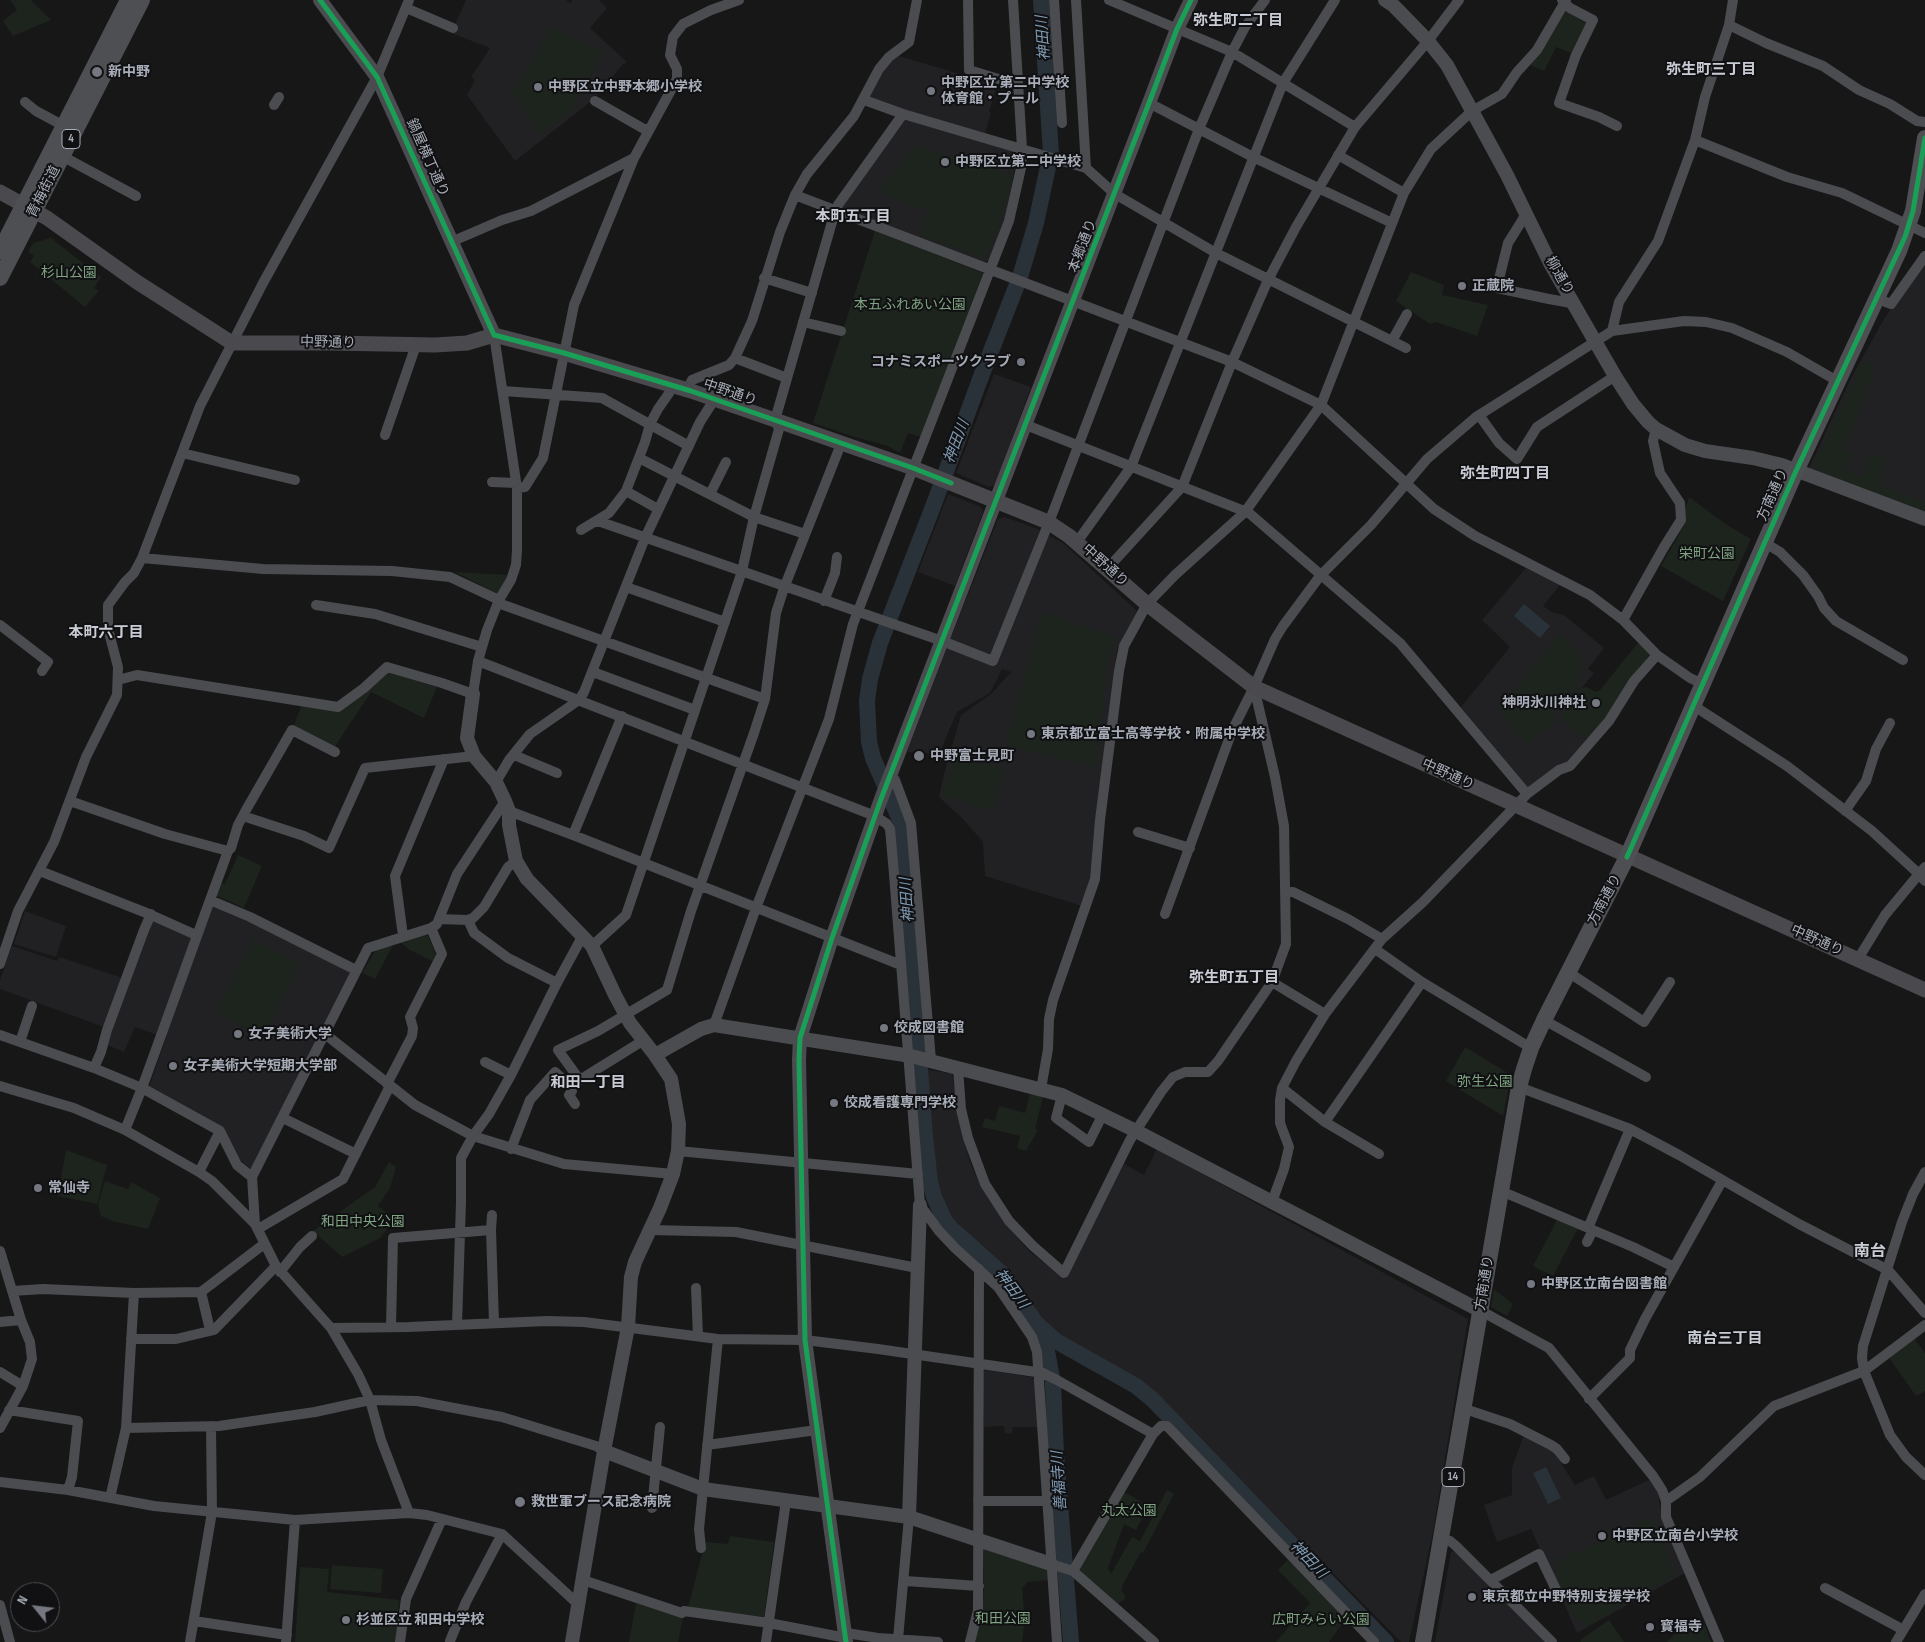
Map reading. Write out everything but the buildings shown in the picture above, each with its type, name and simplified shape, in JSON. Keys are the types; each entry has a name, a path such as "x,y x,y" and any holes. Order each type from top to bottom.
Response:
{"main road":[{"name":"青梅街道","path":"0,278 64,126 128,0"},
{"name":"青梅街道","path":"0,250 62,156 142,0"},
{"name":"方南通り","path":"1423,1642 1519,1087 1531,1048 1627,857 1796,471 1878,299 1909,225 1925,138"},
{"path":"0,192 29,208 137,282 232,343"},
{"name":"中野通り","path":"232,343 467,344 494,335 564,353 680,388 936,476 1048,522 1060,529 1256,694 1525,796 1627,857 1925,990"}],"street":[{"name":"鍋屋横丁通り","path":"320,0 377,77 494,335"},
{"path":"492,482 525,487 543,458 574,305 634,158 677,79 677,69 670,55 673,37 684,24 727,2 739,0"},
{"path":"581,530 598,521 615,507 626,491 650,424 658,409 680,388 692,380 729,365 735,358 752,321 764,278 795,195 807,174 854,116 879,69 889,57 909,42 917,0"},
{"path":"968,0 969,70 1018,85"},
{"path":"714,1025 756,908 829,719 853,624 1009,221 1021,168 1022,148 1013,0"},
{"path":"1054,0 1062,123"},
{"path":"1076,0 1086,168"},
{"path":"1109,0 1232,52 1354,127"},
{"name":"本郷通り","path":"846,1638 805,1340 800,1038 832,938 881,798 1115,194 1148,103 1177,29 1191,0"},
{"path":"598,521 742,571 784,588 942,641 993,661 1200,129 1232,52 1246,27 1265,0"},
{"path":"1077,542 1132,467 1283,83 1335,0"},
{"path":"1107,569 1182,488 1232,362 1268,280 1354,127 1428,41 1459,0"},
{"path":"1612,331 1619,302 1658,241 1695,140 1705,97 1729,25 1733,0"},
{"path":"1040,1089 1048,1049 1049,1019 1053,1000 1095,879 1100,820 1119,671 1124,646 1147,604 1175,575 1244,512 1321,405 1404,193 1431,150 1472,111 1502,94 1517,72 1537,50 1564,1 1570,8 1593,20 1576,55 1559,103 1599,117 1617,126"},
{"name":"柳通り","path":"1393,2 1428,41 1447,66 1528,215 1550,263 1574,301 1615,376 1633,404 1656,429 1685,445 1705,451 1753,458 1796,471 1925,519"},
{"path":"0,964 18,911 54,842 94,738 117,695 118,668 108,629 108,605 134,572 142,558 200,406 232,343 377,77 408,4 453,28"},
{"path":"1729,25 1766,43 1823,66 1858,90 1890,104 1917,121 1925,122"},
{"path":"864,97 867,100 903,114 1044,154 1086,168 1115,194 1216,254 1406,348"},
{"path":"595,101 644,129 649,129"},
{"path":"26,102 36,111 64,126"},
{"path":"1148,103 1254,157 1392,223"},
{"path":"457,1325 461,1158 511,1075 557,983 587,942 626,915 742,571 754,516 779,429 775,420 838,205 903,114"},
{"path":"1695,140 1787,177 1842,193 1925,233"},
{"path":"1338,155 1404,193"},
{"path":"62,156 136,196"},
{"path":"451,242 494,223 531,211 634,158"},
{"path":"795,195 1232,362 1321,405 1434,509 1476,536 1590,595 1623,620 1657,655 1702,684"},
{"path":"1528,215 1523,219 1508,243 1497,288 1571,303 1574,301"},
{"path":"1878,299 1891,304 1925,256"},
{"path":"764,278 812,293"},
{"path":"1392,341 1407,314"},
{"path":"1165,914 1232,730 1256,694 1275,639 1320,576 1371,525 1406,482 1441,445 1479,415 1612,331 1684,320 1732,328 1781,350 1839,382"},
{"path":"803,322 841,331"},
{"path":"494,335 504,391 516,485 516,565 511,580 498,601 482,646 478,660 466,738 474,756 496,782 507,806 516,861 527,879 587,942 630,1023 656,1055 671,1079 679,1124 678,1151 673,1174 650,1230 634,1262 631,1277 628,1327 604,1451 572,1642"},
{"path":"385,435 416,345"},
{"path":"735,358 787,378"},
{"path":"1479,415 1499,443 1517,459 1537,427 1615,376"},
{"path":"504,391 602,398 689,446"},
{"path":"496,782 530,734 579,700 593,672 658,509 714,400"},
{"path":"1026,425 1249,513 1400,643 1525,796"},
{"path":"1623,620 1681,520 1680,503 1660,473 1653,441 1656,429"},
{"path":"579,1079 558,1050 598,1031 667,990 700,885 764,699 776,612 841,444"},
{"path":"182,453 295,480"},
{"path":"639,458 754,516 805,534"},
{"path":"710,494 726,462"},
{"path":"626,491 658,509"},
{"path":"1765,543 1780,552 1803,575 1824,608 1836,621 1903,660"},
{"path":"824,601 835,572 837,557"},
{"path":"142,558 246,568 392,571 450,577 498,601 604,643 764,699"},
{"path":"626,587 724,622"},
{"path":"316,605 375,614 482,646"},
{"path":"0,625 48,662 42,672"},
{"path":"1272,1202 1284,1169 1289,1148 1280,1123 1282,1088 1296,1061 1337,998 1382,939 1423,902 1525,796 1559,770 1570,766 1609,721 1634,682 1657,655"},
{"path":"478,660 875,816 887,824 890,829 910,1055 920,1205 915,1354 917,1438 898,1640"},
{"path":"118,680 136,675 338,707 364,688 387,667 473,694"},
{"path":"593,672 695,710"},
{"path":"958,1068 960,1109 968,1138 985,1184 1009,1221 1033,1246 1064,1273 1136,1131 1173,1077 1185,1072 1208,1072 1251,1015 1272,982 1286,944 1284,826 1256,694"},
{"path":"1694,706 1787,766 1872,831 1923,874 1885,915 1858,959"},
{"path":"573,835 622,716"},
{"path":"1844,811 1866,781 1876,749 1890,723"},
{"path":"125,1130 142,1088 196,935 243,816 292,730 335,752"},
{"path":"514,755 557,773"},
{"path":"243,816 304,836 329,848 365,768 474,756"},
{"path":"402,936 395,876 444,759"},
{"path":"890,776 895,780 911,823 930,1060"},
{"path":"70,801 165,834 228,852"},
{"path":"507,806 644,864 901,965"},
{"path":"409,1513 381,1440 370,1400 358,1374 331,1328 278,1269 264,1244 256,1226 252,1177 368,948 431,928 437,924 457,874 507,806"},
{"path":"1138,832 1190,848"},
{"path":"439,919 468,920 484,907 508,867 516,861"},
{"path":"40,871 151,914 196,935"},
{"path":"1286,892 1293,892 1348,919 1382,939"},
{"path":"210,900 250,917 356,970"},
{"path":"94,1068 151,914"},
{"path":"468,920 474,933 508,958 557,983"},
{"path":"256,1226 343,1179 412,1036 413,1028 410,1017 442,954 431,928"},
{"path":"1375,949 1422,982 1531,1048"},
{"path":"1568,972 1644,1022 1670,982"},
{"path":"1272,982 1326,1014"},
{"path":"1325,1122 1422,982"},
{"path":"20,1042 32,1006"},
{"path":"1544,1020 1646,1078"},
{"path":"656,1055 701,1029 714,1025 910,1055 1062,1095 1136,1131 1549,1348 1653,1476 1662,1490 1666,1501 1666,1516 1719,1642"},
{"path":"325,1034 415,1105 473,1136 564,1164 673,1174"},
{"path":"0,1035 94,1068 142,1088 220,1131 237,1164 252,1177"},
{"path":"570,1086 644,1040"},
{"path":"485,1062 511,1075"},
{"path":"511,1149 530,1100 555,1072 570,1086 572,1091 570,1095 575,1104"},
{"path":"0,1086 74,1108 125,1130 212,1181 256,1226"},
{"path":"1519,1087 1630,1130 1888,1270 1925,1313"},
{"path":"1282,1088 1325,1122 1379,1154"},
{"path":"1062,1095 1056,1118 1089,1142 1103,1114"},
{"path":"283,1118 356,1154"},
{"path":"1587,1242 1590,1229 1630,1130"},
{"path":"199,1172 220,1131"},
{"path":"678,1151 918,1174"},
{"path":"1925,1172 1912,1194 1863,1346 1862,1358 1864,1371 1890,1435 1906,1457 1925,1475"},
{"path":"1590,1399 1630,1358 1630,1350 1645,1319 1722,1181"},
{"path":"1501,1191 1674,1267"},
{"path":"920,1205 939,1231 998,1288 1032,1337 1037,1352 1041,1373 1047,1501 1053,1564 1057,1642"},
{"path":"492,1215 494,1323"},
{"path":"391,1327 393,1238 491,1230"},
{"path":"650,1230 736,1232 917,1268"},
{"path":"130,1339 176,1339 214,1330 312,1236"},
{"path":"12,1291 201,1292 264,1244"},
{"path":"0,1251 21,1320 30,1342 32,1359 23,1386 0,1428"},
{"path":"970,1642 978,1610 979,1586 979,1269"},
{"path":"696,1288 698,1336"},
{"path":"201,1292 210,1330"},
{"path":"110,1498 126,1428 134,1293"},
{"path":"0,1322 21,1320"},
{"path":"331,1328 547,1321 584,1322 718,1339 805,1340 915,1354 1041,1373 1057,1380 1153,1434"},
{"path":"1666,1501 1700,1477 1774,1406 1864,1371 1925,1325"},
{"path":"701,1548 698,1529 718,1339"},
{"path":"0,1372 23,1386"},
{"path":"126,1428 228,1425 315,1412 370,1400 428,1401 502,1417 596,1446 604,1451 703,1489 909,1517 1053,1564 1071,1570 1154,1642"},
{"path":"1464,1409 1510,1424 1551,1445 1557,1449 1564,1459"},
{"path":"9,1410 78,1421 72,1477 68,1490"},
{"path":"190,1642 212,1512 211,1426"},
{"path":"1071,1570 1153,1434 1160,1426 1166,1426 1374,1642"},
{"path":"652,1508 654,1471 660,1427"},
{"path":"707,1445 817,1430"},
{"path":"0,1482 68,1490 154,1506 295,1520 409,1513 442,1518 502,1534 579,1605"},
{"path":"766,1642 786,1501"},
{"path":"978,1502 1047,1501"},
{"path":"400,1642 406,1599 442,1518"},
{"path":"194,1621 286,1639 295,1520"},
{"path":"450,1641 466,1602 502,1534"},
{"path":"1442,1540 1450,1541 1552,1642"},
{"path":"1490,1580 1539,1554 1560,1598"},
{"path":"582,1580 682,1613 684,1611 769,1623 846,1638 938,1642"},
{"path":"905,1581 979,1586"},
{"path":"1825,1588 1898,1627 1902,1631"},
{"path":"1896,1642 1925,1594"},
{"path":"0,1606 10,1642"}],"shaded area":[{"name":"中野区立中野本郷小学校","path":"466,0 566,0 570,3 573,0 599,0 607,8 590,28 627,62 622,65 598,95 594,95 589,103 515,161 467,95 475,80 471,77 490,48 451,33"},
{"name":"中野区立第二中学校","path":"899,56 997,85 985,133 945,122 1018,152 1005,218 989,260 985,262 842,208 903,119 938,129 869,97 882,73"},
{"path":"1925,259 1925,515 1811,474 1810,466 1851,378 1884,319"},
{"path":"994,374 1031,387 995,485 989,487 956,473"},
{"path":"948,494 981,507 983,512 955,586 918,572"},
{"path":"1005,517 1040,530 992,655 950,640 998,519"},
{"name":"東京都立富士高等学校・附属中学校","path":"1046,534 1063,543 1137,611 1117,651 1090,877 1082,906 985,876 983,842 963,819 939,797 961,715 991,694 1011,672 1002,669 990,693 957,712 939,754 907,752 947,648 995,666"},
{"path":"1526,568 1560,585 1543,606 1552,612 1564,615 1604,648 1588,669 1594,673 1561,714 1586,740 1567,763 1528,788 1461,707 1510,647 1482,620"},
{"path":"1524,604 1550,626 1540,638 1514,616"},
{"name":"女子美術大学","path":"213,905 353,972 251,1169 236,1156 229,1142 149,1087 166,1038 135,1027 124,1052 107,1045 112,1030 0,989 0,980 12,946 57,961 59,957 129,980 152,919 199,940"},
{"path":"25,911 66,926 56,957 14,944"},
{"path":"925,1069 952,1074 962,1133 970,1162 979,1183 1005,1223 1030,1252 1066,1279 1124,1164 1144,1175 1157,1149 1468,1319 1433,1532 1409,1642 1401,1642 1151,1390 1062,1336 1036,1312 1015,1281 950,1215 938,1193 931,1167"},
{"path":"985,1370 1031,1377 1036,1382 1038,1427 1013,1427 1012,1434 1005,1433 1004,1426 984,1427 982,1373"},
{"name":"中野区立南台小学校","path":"1524,1434 1554,1452 1575,1485 1594,1476 1606,1500 1649,1480 1658,1493 1662,1518 1685,1573 1577,1633 1531,1529 1497,1542 1484,1505 1512,1495 1512,1468"},
{"path":"1546,1467 1561,1498 1548,1504 1533,1473"},
{"name":"東京都立中野特別支援学校","path":"1454,1551 1546,1642 1435,1642 1451,1552"}],"green space":[{"path":"10,0 31,0 51,20 13,36 3,21 17,10"},
{"path":"1567,10 1587,21 1571,53 1556,47 1544,71 1530,65 1563,11"},
{"path":"552,27 603,52 570,113 540,135 512,92"},
{"path":"914,145 1013,175 1002,218 985,259 919,235 928,211 879,192"},
{"name":"本五ふれあい公園","path":"875,231 983,273 921,437 908,433 900,453 888,446 813,423"},
{"name":"杉山公園","path":"51,238 101,277 94,288 99,291 85,307 30,262 34,256 28,252 33,243"},
{"path":"1411,272 1444,285 1442,295 1488,305 1477,336 1436,322 1430,324 1396,301"},
{"path":"1864,361 1871,363 1875,367 1844,451 1853,454 1846,471 1861,477 1870,453 1887,459 1878,485 1925,502 1925,511 1816,471 1814,465 1861,363"},
{"name":"栄町公園","path":"1689,497 1727,525 1751,539 1723,601 1661,566 1684,526 1685,510"},
{"path":"455,572 508,575 498,594"},
{"path":"1042,612 1117,638 1107,665 1096,767 1006,746"},
{"path":"1560,634 1573,647 1582,661 1582,671 1579,680 1552,713 1558,720 1526,745 1499,711 1500,706"},
{"path":"1648,643 1655,650 1620,706 1589,739 1582,738 1569,727 1562,717 1562,708 1577,690 1586,687 1597,692 1600,690 1637,644"},
{"path":"386,672 437,687 424,718 371,692 334,748 293,728 302,704 335,711"},
{"path":"954,754 1005,769 993,811 942,796"},
{"path":"238,855 262,866 244,908 215,895 220,883 225,884"},
{"path":"424,934 428,936 436,955 434,962 410,950 401,943"},
{"path":"253,939 300,963 263,1037 216,1013"},
{"path":"393,945 375,979 362,973 376,949"},
{"name":"弥生公園","path":"1465,1047 1511,1075 1503,1116 1446,1081"},
{"path":"1030,1093 1043,1097 1035,1129 1038,1130 1026,1151 1017,1148 1020,1136 982,1127 985,1118 995,1121 999,1106 1025,1113"},
{"path":"66,1150 107,1165 97,1204 58,1196"},
{"name":"和田中央公園","path":"389,1162 396,1167 390,1188 378,1206 395,1219 380,1238 342,1257 313,1231 375,1187"},
{"path":"105,1181 128,1189 131,1182 160,1198 148,1229 112,1221 101,1216 98,1204"},
{"path":"1558,1218 1578,1228 1553,1276 1533,1266"},
{"path":"1494,1289 1513,1304 1507,1316 1491,1307"},
{"path":"1913,1337 1925,1353 1925,1391 1916,1396 1888,1356"},
{"name":"丸太公園","path":"1167,1490 1174,1494 1143,1553 1141,1552 1122,1586 1123,1588 1121,1589 1126,1598 1118,1604 1078,1569 1124,1492 1149,1506 1136,1530 1124,1524 1108,1568 1111,1574 1132,1537 1140,1541"},
{"path":"1650,1518 1654,1520 1676,1574 1622,1604 1618,1609 1586,1627 1583,1621 1576,1622 1555,1574 1557,1561"},
{"path":"730,1536 774,1542 764,1617 688,1608 705,1542 728,1544"},
{"name":"和田公園","path":"983,1548 1047,1568 1049,1580 1028,1582 1022,1588 1025,1620 1022,1642 974,1642 982,1612 984,1588"},
{"name":"広町みらい公園","path":"1288,1560 1347,1617 1329,1642 1276,1642 1310,1603 1278,1570"},
{"path":"332,1565 383,1569 381,1593 330,1589"},
{"name":"杉並区立 和田中学校","path":"300,1567 329,1569 327,1592 399,1600 396,1642 295,1642"},
{"path":"636,1603 683,1618 678,1642 629,1642"},
{"path":"1609,1620 1624,1642 1581,1642 1580,1640"},
{"path":"1694,1621 1700,1621 1705,1626 1711,1642 1667,1642 1676,1632"}],"waterway":[{"name":"神田川","path":"1041,0 1051,153 1036,223 1020,277 880,643 870,679 867,701 869,742 873,758 900,820 903,842 930,1182 934,1197 945,1221 1001,1273 1036,1323 1056,1341 1136,1386 1152,1399 1386,1642"},
{"name":"善福寺川","path":"1038,1327 1046,1346 1053,1383 1056,1454 1071,1642"}],"cycle path":[{"path":"320,0 377,77 494,335 564,353 691,391 951,483"},
{"path":"846,1642 805,1340 800,1038 832,938 881,799 1177,29 1191,0"},
{"path":"1627,857 1796,471 1905,237 1913,211 1925,138"}],"place":[{"name":"新中野","path":"97,72"},
{"name":"中野区立中野本郷小学校","path":"538,87"},
{"name":"中野区立 第二中学校 体育館・プール","path":"931,91"},
{"name":"中野区立第二中学校","path":"945,162"},
{"name":"正蔵院","path":"1462,286"},
{"name":"コナミスポーツクラブ","path":"1021,362"},
{"name":"神明氷川神社","path":"1596,703"},
{"name":"東京都立富士高等学校・附属中学校","path":"1031,734"},
{"name":"中野富士見町","path":"919,756"},
{"name":"佼成図書館","path":"884,1028"},
{"name":"女子美術大学","path":"238,1034"},
{"name":"女子美術大学短期大学部","path":"173,1066"},
{"name":"佼成看護専門学校","path":"834,1103"},
{"name":"常仙寺","path":"38,1188"},
{"name":"中野区立南台図書館","path":"1531,1284"},
{"name":"救世軍ブース記念病院","path":"520,1502"},
{"name":"中野区立南台小学校","path":"1602,1536"},
{"name":"東京都立中野特別支援学校","path":"1472,1597"},
{"name":"杉並区立 和田中学校","path":"346,1620"},
{"name":"寳福寺","path":"1650,1627"}],"district":[{"name":"弥生町二丁目","path":"1238,21"},
{"name":"弥生町三丁目","path":"1711,70"},
{"name":"本町五丁目","path":"853,217"},
{"name":"弥生町四丁目","path":"1505,474"},
{"name":"本町六丁目","path":"106,633"},
{"name":"弥生町五丁目","path":"1234,978"},
{"name":"和田一丁目","path":"588,1083"},
{"name":"南台","path":"1870,1252"},
{"name":"南台三丁目","path":"1725,1339"}]}
